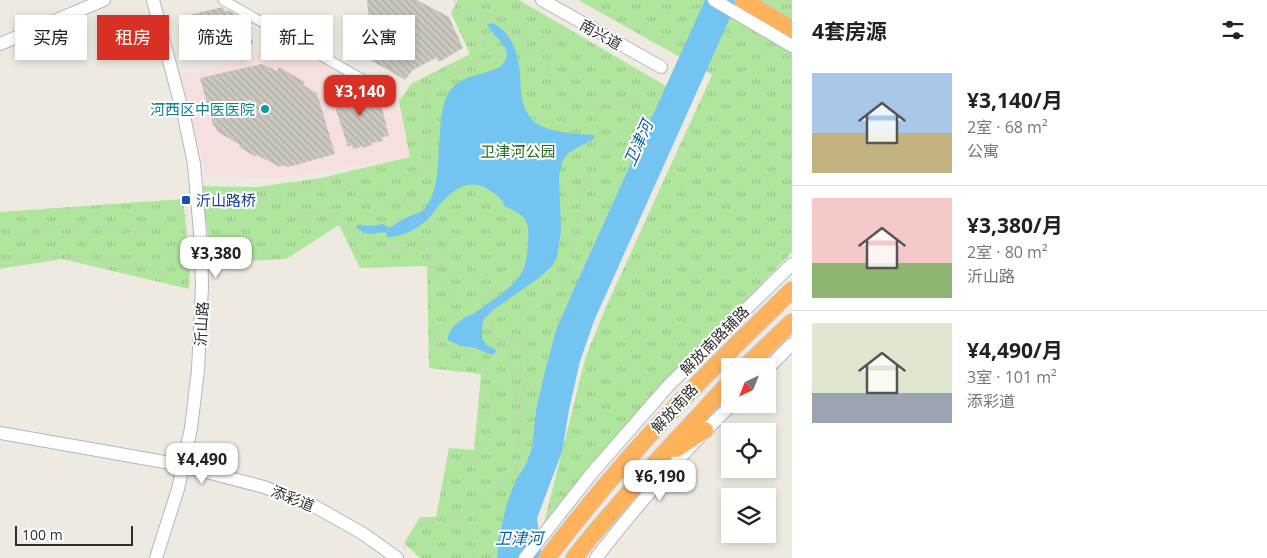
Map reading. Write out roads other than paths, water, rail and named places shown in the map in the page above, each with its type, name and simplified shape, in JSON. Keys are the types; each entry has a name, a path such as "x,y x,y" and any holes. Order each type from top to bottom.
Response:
{"highway":[{"path":"741,7 792,29"},
{"name":"解放南路","path":"547,558 578,518 637,449 703,378 792,290"},
{"path":"754,358 792,322"},
{"name":"解放南路","path":"574,558 655,463 721,392"},
{"path":"655,463 705,430"}],"street":[{"path":"0,37 88,0"},
{"path":"0,44 104,0"},
{"name":"沂山路","path":"146,0 180,128 191,214 195,265 195,317 176,497 156,558"},
{"name":"沂山路","path":"149,558 191,428 198,370 202,286 201,244 190,140 153,0"},
{"path":"223,0 386,92"},
{"name":"南兴道","path":"542,0 664,64 557,0"},
{"path":"714,0 741,7 792,46"},
{"name":"解放南路辅路","path":"525,558 592,473 669,385 792,264"},
{"path":"776,360 792,344"},
{"path":"596,558 646,496 723,413"},
{"name":"添彩道","path":"0,433 180,465 264,487 314,506 400,555"}],"water":[{"name":"卫津河","path":"705,0 738,0 594,321 580,361 562,452 537,518 542,558 497,558 498,541 507,503 532,448 536,409 556,330"},
{"path":"493,23 500,27 510,38 516,52 523,103 533,121 555,131 594,135 595,138 568,153 562,162 559,175 561,231 557,257 552,266 539,278 493,310 484,319 482,339 488,346 495,349 496,352 492,355 475,348 461,346 448,340 448,336 458,322 475,313 519,278 525,266 528,249 527,222 521,215 504,206 503,201 488,189 471,185 454,191 427,220 418,227 403,234 387,237 386,232 368,233 361,231 357,228 357,225 374,226 383,224 389,228 419,213 426,207 433,194 437,178 440,125 447,95 460,82 499,68 505,61 507,55 504,45 487,24"}],"place":[{"name":"河西区中医医院","path":"265,109"},
{"name":"沂山路桥","path":"186,200"}],"park label":[{"name":"卫津河公园","path":"518,151"}]}
